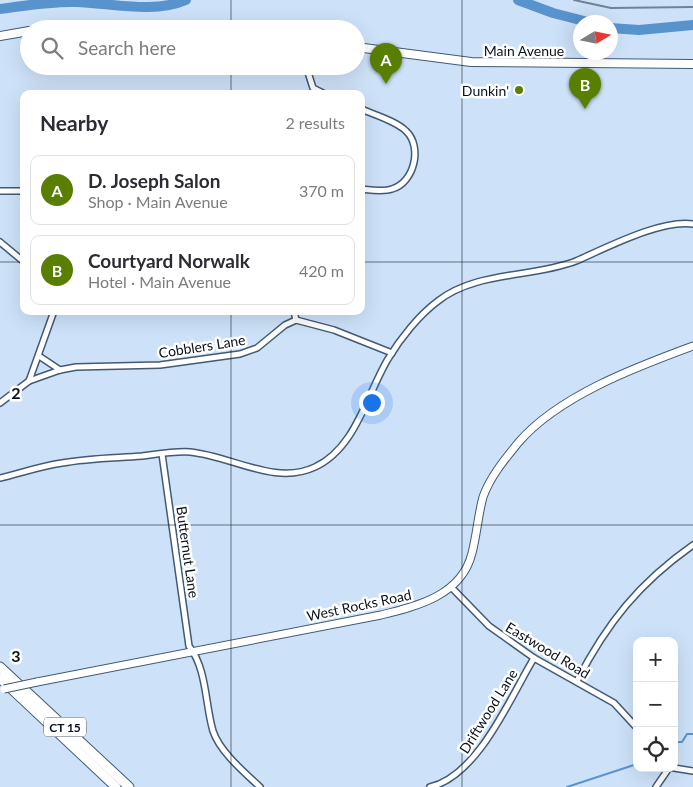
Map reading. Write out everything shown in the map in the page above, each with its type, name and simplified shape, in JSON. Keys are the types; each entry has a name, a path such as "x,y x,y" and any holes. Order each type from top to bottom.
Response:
{"highway":[{"name":"CT 15","path":"0,667 129,787"},
{"name":"CT 15","path":"0,678 116,787"}],"main road":[{"path":"0,36 20,33"},
{"name":"Main Avenue","path":"365,48 471,62 693,64"},
{"name":"West Rocks Road","path":"2,689 402,610 428,601 451,587 464,573 470,560 484,496 490,481 520,441 544,418 572,401 613,380 693,346"}],"street":[{"path":"309,75 313,88 317,90"},
{"path":"365,111 405,130 411,137 415,152 410,175 398,187 383,190 365,189"},
{"path":"0,192 20,191"},
{"path":"0,478 70,462 190,452 282,474 301,472 317,466 332,456 351,431 392,352 426,312 456,290 562,266 660,227 682,222 693,224"},
{"path":"0,242 20,259"},
{"path":"0,403 29,381 53,315"},
{"path":"295,315 296,320 334,330 392,352"},
{"name":"Cobblers Lane","path":"29,381 60,370 160,365 240,354 257,348 285,325 296,320"},
{"path":"39,356 60,370"},
{"name":"Butternut Lane","path":"162,454 189,646 194,651"},
{"path":"577,681 606,629 626,604 662,569 693,545"},
{"name":"Eastwood Road","path":"451,587 480,620 534,658 614,702 636,727"},
{"path":"194,651 198,658 214,732 220,745 260,787"},
{"name":"Driftwood Lane","path":"430,787 460,773 478,753 534,658"},
{"path":"678,769 693,771"},
{"path":"656,787 666,772"}],"waterway":[{"path":"0,9 66,2 146,7 173,4 186,0"},
{"path":"518,0 573,18"},
{"path":"618,29 639,30 693,25"},
{"path":"678,742 682,742 687,734 693,734"},
{"path":"567,787 633,765"}],"railway":[{"path":"574,0 611,8 693,7"}],"place":[{"name":"D. Joseph Salon","path":"386,84"},
{"name":"Dunkin'","path":"519,90"},
{"name":"Courtyard Norwalk","path":"585,109"}]}
